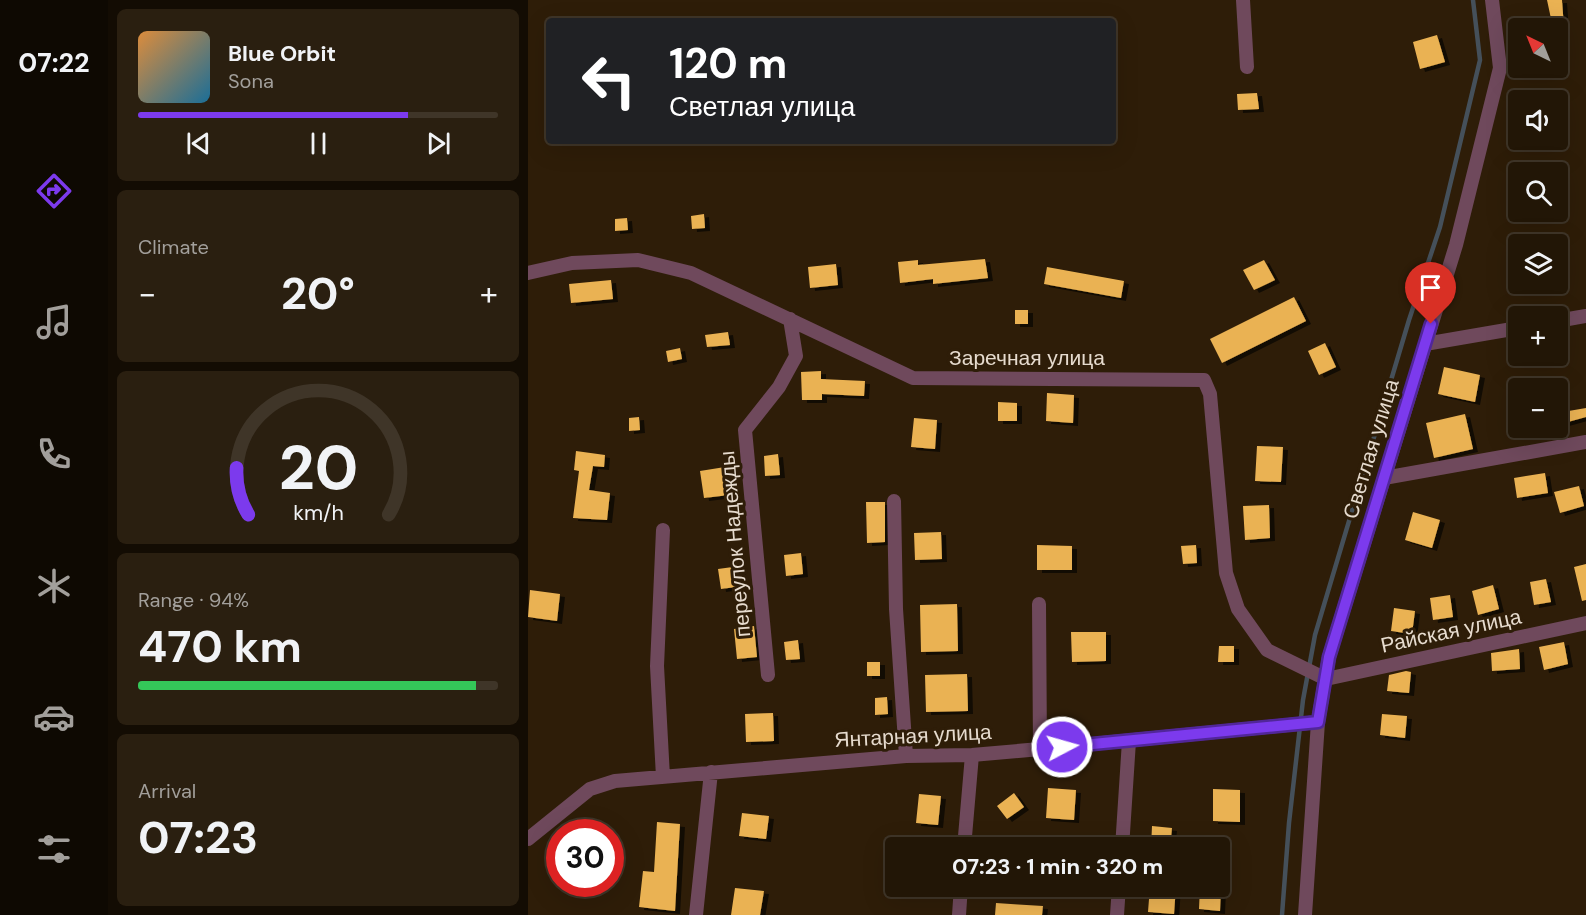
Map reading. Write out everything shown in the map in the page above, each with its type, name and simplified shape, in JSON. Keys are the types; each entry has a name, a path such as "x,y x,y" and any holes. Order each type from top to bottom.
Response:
{"street":[{"path":"1243,0 1247,67"},
{"name":"Светлая улица","path":"1305,915 1318,722 1329,657 1456,245 1500,68 1492,0"},
{"name":"Заречная улица","path":"528,273 572,263 638,260 691,273 913,378 1204,380 1209,393 1226,573 1238,609 1267,650 1326,679"},
{"path":"1568,319 1586,316"},
{"name":"переулок Надежды","path":"768,675 745,430 779,387 796,356 789,318"},
{"path":"1425,344 1508,330"},
{"path":"1384,478 1586,442"},
{"path":"894,501 896,609 906,756"},
{"path":"663,530 657,666 663,777"},
{"path":"1039,604 1040,749"},
{"name":"Райская улица","path":"1326,679 1586,623"},
{"name":"Янтарная улица","path":"528,839 590,789 615,781 906,756 972,755 1318,722"},
{"path":"1123,837 1129,741"},
{"path":"965,837 972,755"},
{"path":"696,915 711,772"},
{"path":"959,915 960,897"},
{"path":"1117,915 1118,897"}],"building":[{"path":"1547,0 1562,0 1563,18 1551,18"},
{"path":"1437,35 1445,62 1420,69 1413,42"},
{"path":"1257,93 1259,109 1238,110 1237,94"},
{"path":"704,214 705,228 692,229 691,216"},
{"path":"627,218 628,230 615,231 615,219"},
{"path":"985,259 988,278 933,284 933,279 900,283 898,262 918,260 918,265"},
{"path":"1264,260 1275,280 1254,290 1243,270"},
{"path":"836,264 838,285 810,288 808,267"},
{"path":"1047,267 1124,281 1121,298 1044,284"},
{"path":"611,280 613,299 571,303 569,284"},
{"path":"1294,297 1306,321 1222,363 1210,339"},
{"path":"1015,310 1028,310 1028,324 1015,324"},
{"path":"728,332 730,345 707,347 705,335"},
{"path":"1325,343 1336,367 1319,375 1308,351"},
{"path":"680,348 682,359 668,362 666,351"},
{"path":"1444,367 1480,375 1475,402 1438,394"},
{"path":"821,371 821,379 865,381 864,396 822,394 822,400 802,400 801,372"},
{"path":"1047,393 1074,395 1073,423 1046,421"},
{"path":"998,402 1017,403 1017,421 998,421"},
{"path":"1586,408 1586,417 1568,422 1568,411"},
{"path":"1465,414 1473,449 1434,458 1426,423"},
{"path":"639,417 640,430 629,431 629,418"},
{"path":"914,418 937,420 935,449 911,447"},
{"path":"1257,446 1283,447 1281,482 1255,481"},
{"path":"576,451 605,455 604,467 593,466 589,490 610,493 607,520 573,518 579,471 574,470"},
{"path":"778,454 780,475 765,476 764,456"},
{"path":"725,467 729,495 704,498 700,471"},
{"path":"1545,473 1548,493 1517,498 1514,478"},
{"path":"1579,486 1584,506 1560,513 1554,492"},
{"path":"866,502 885,502 885,542 867,543"},
{"path":"1269,505 1270,538 1245,540 1243,506"},
{"path":"1413,512 1440,520 1432,548 1405,540"},
{"path":"941,532 942,559 915,560 914,533"},
{"path":"1037,545 1072,546 1072,570 1037,570"},
{"path":"1196,545 1197,563 1183,564 1181,546"},
{"path":"801,553 803,574 786,576 784,555"},
{"path":"1586,564 1586,600 1582,601 1574,567"},
{"path":"740,566 743,586 721,589 718,569"},
{"path":"1546,579 1551,602 1534,605 1530,582"},
{"path":"1493,585 1499,609 1478,615 1472,591"},
{"path":"530,590 560,594 557,621 528,617"},
{"path":"1450,595 1453,617 1433,620 1430,598"},
{"path":"957,604 958,651 921,652 920,605"},
{"path":"1394,608 1415,611 1412,634 1391,631"},
{"path":"754,626 757,657 737,659 734,629"},
{"path":"1071,632 1106,632 1106,661 1072,662"},
{"path":"798,640 800,659 786,660 784,642"},
{"path":"1564,642 1568,664 1544,670 1539,647"},
{"path":"1219,646 1234,646 1234,662 1218,662"},
{"path":"1519,649 1520,669 1492,671 1491,653"},
{"path":"867,662 880,662 880,676 867,676"},
{"path":"1411,672 1409,693 1387,691 1389,675"},
{"path":"967,674 968,711 926,712 925,675"},
{"path":"887,697 888,714 875,715 875,698"},
{"path":"773,713 774,741 746,742 745,714"},
{"path":"1382,714 1407,716 1405,738 1380,735"},
{"path":"1048,788 1076,790 1074,820 1046,818"},
{"path":"1213,789 1240,790 1240,822 1213,821"},
{"path":"1014,793 1024,807 1007,819 997,806"},
{"path":"919,794 941,796 938,825 916,823"},
{"path":"742,813 769,816 766,839 739,836"},
{"path":"657,822 680,824 675,911 639,907 643,871 654,872"},
{"path":"1152,826 1172,828 1171,837 1152,837"},
{"path":"735,888 764,891 760,915 731,915"},
{"path":"1149,897 1175,897 1174,914 1148,912"},
{"path":"1200,897 1221,897 1220,911 1199,909"},
{"path":"996,903 1043,906 1042,915 995,915"}],"waterway":[{"path":"1282,915 1289,823 1303,700 1315,635 1409,320 1440,227 1480,60 1473,0"}],"route":[{"path":"1062,747 1318,722 1329,657 1431,324"}]}
